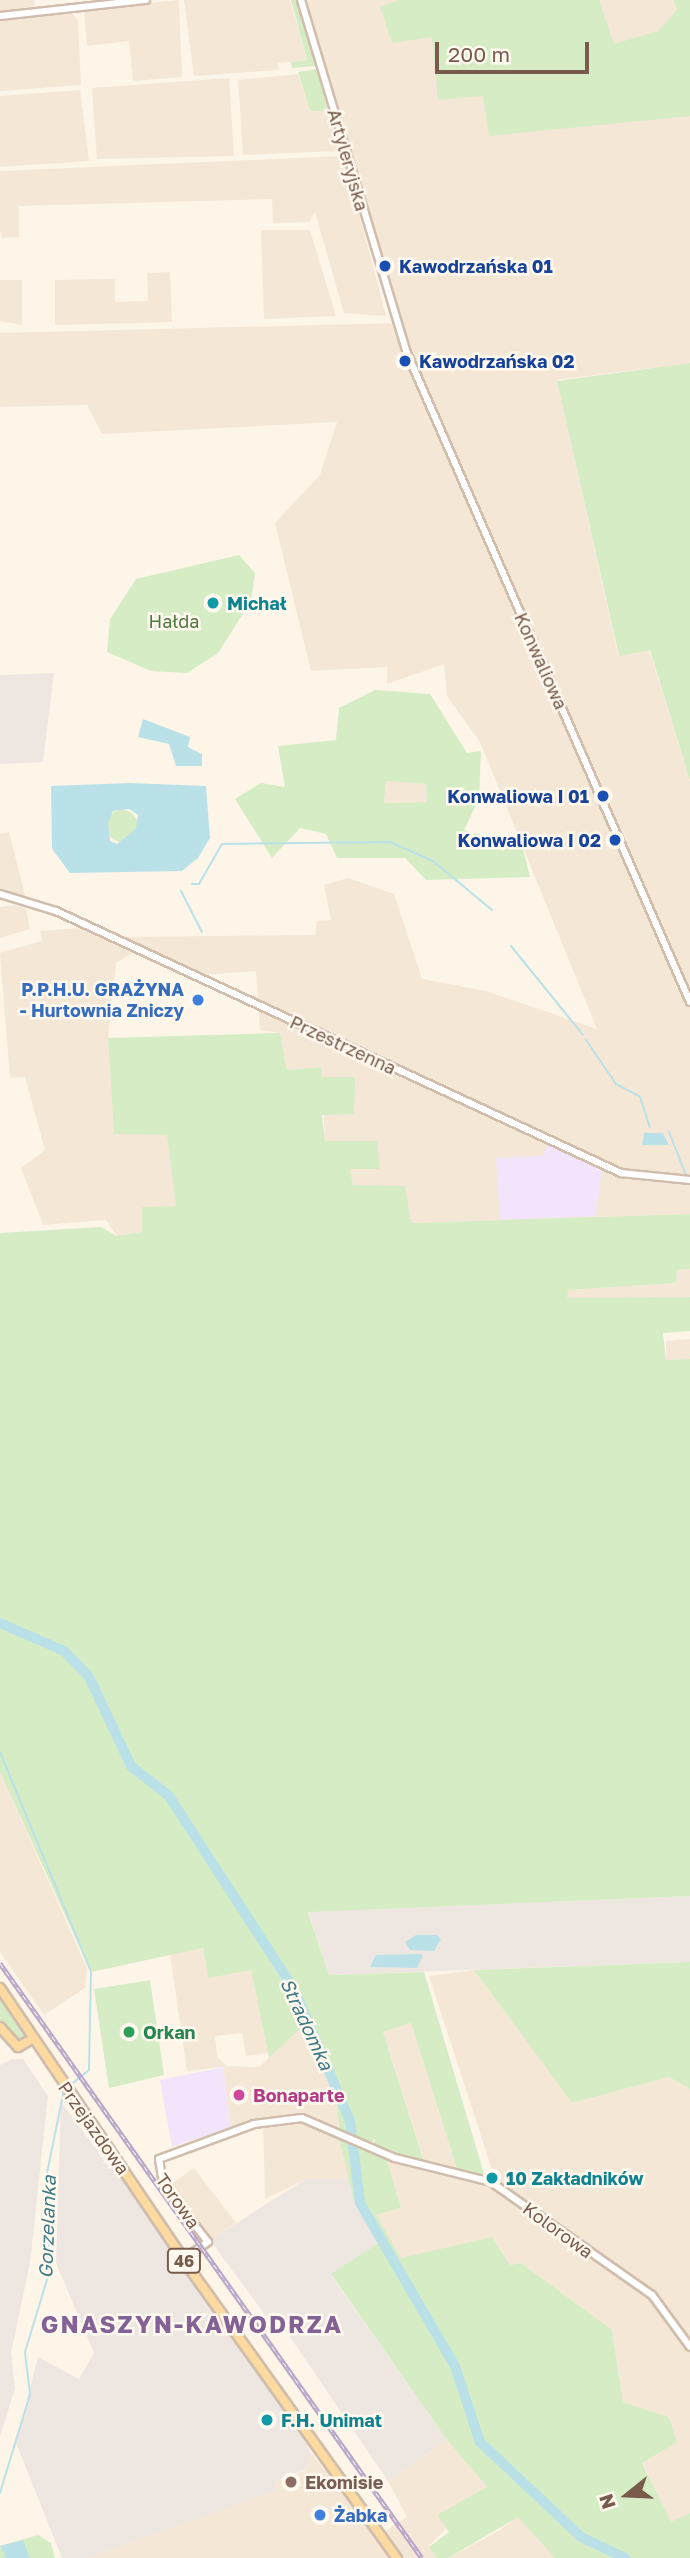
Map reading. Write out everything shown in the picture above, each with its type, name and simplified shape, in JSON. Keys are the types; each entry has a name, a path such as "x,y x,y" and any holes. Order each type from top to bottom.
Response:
{"main road":[{"name":"46","path":"0,1988 29,2043 11,2043 0,2027"},
{"name":"Przejazdowa","path":"29,2043 59,2077 397,2558"},
{"name":"Przejazdowa","path":"130,2180 187,2257 242,2339"}],"street":[{"path":"0,16 146,0"},
{"name":"Artyleryjska","path":"302,0 395,319"},
{"name":"Konwaliowa","path":"395,319 690,1002"},
{"name":"Przestrzenna","path":"0,894 56,911 621,1173 690,1180"},
{"name":"Kolorowa","path":"159,2159 278,2119 313,2121 358,2143 491,2182 652,2295 690,2347"},
{"name":"Torowa","path":"159,2159 163,2184 208,2242 187,2257"}],"shaded area":[{"path":"0,0 34,0 35,6 0,12"},
{"path":"179,0 182,77 133,81 129,41 87,46 84,10"},
{"path":"184,0 290,0 307,60 278,63 279,70 194,76"},
{"path":"305,0 690,0 690,363 557,380 618,655 649,649 690,781 690,1214 410,1223 353,1185 350,1169 325,1141 321,1067 287,1070 280,1033 260,1030 256,971 203,975 124,937 315,935 317,921 331,920 324,885 348,878 394,894 422,979 486,991 597,1029 480,742 447,696 444,664 387,684 387,667 311,671 275,523 320,475 337,422 102,434 87,405 0,407 0,333 401,323"},
{"path":"70,12 78,20 81,85 0,91 0,20"},
{"path":"298,74 310,111 328,111 340,151 243,155 238,80"},
{"path":"229,78 234,156 97,159 92,88"},
{"path":"80,90 89,161 0,167 0,96"},
{"path":"344,156 386,316 344,313 315,212 309,222 273,223 272,199 19,206 19,237 2,238 0,230 0,171"},
{"path":"261,230 310,230 336,316 264,319"},
{"path":"170,272 172,322 55,325 55,280 115,279 115,302 148,301 147,273"},
{"path":"0,280 22,280 22,325 0,321"},
{"path":"54,673 43,762 0,764 0,675"},
{"path":"386,781 426,784 428,802 384,803"},
{"path":"9,832 26,899 0,892 0,834"},
{"path":"14,905 26,909 30,929 0,938 0,907"},
{"path":"79,928 132,953 116,963 108,1038 114,1133 167,1134 177,1173 176,1206 142,1232 117,1236 106,1220 43,1225 21,1168 45,1150 25,1077 10,1078 0,953 42,941 40,931"},
{"path":"548,1144 602,1170 596,1216 500,1220 496,1158 542,1156"},
{"path":"690,1269 690,1297 567,1299 567,1290 676,1283 677,1270"},
{"path":"690,1339 690,1359 666,1360 666,1341"},
{"path":"0,1772 87,1968 85,1988 44,2015 0,1952"},
{"path":"690,1896 690,1962 329,1975 308,1911"},
{"path":"203,1948 208,1977 251,1970 268,2053 246,2056 242,2033 215,2036 217,2057 227,2066 259,2067 302,2027 336,2098 349,2179 306,2179 265,2199 263,2118 231,2127 223,2067 187,2071 170,1954"},
{"path":"474,1970 572,2103 669,2077 690,2089 690,2513 671,2523 642,2462 677,2442 669,2417 623,2402 612,2330 521,2263 510,2265 492,2237 401,2259 376,2215 401,2208 384,2152 425,2164 383,2032 411,2023 458,2172 495,2179 429,1976"},
{"path":"12,2059 23,2059 48,2096 30,2263 11,2353 15,2389 0,2436 0,2065"},
{"path":"223,2067 231,2127 172,2147 160,2080"},
{"path":"61,2102 110,2168 118,2162 154,2209 267,2375 311,2453 306,2469 274,2482 277,2490 87,2558 62,2558 16,2443 38,2357 79,2379 94,2353 56,2263"},
{"path":"194,2168 236,2223 210,2240 170,2185"},
{"path":"306,2179 349,2179 378,2243 331,2275 447,2440 388,2481 273,2312 266,2316 210,2240"},
{"path":"447,2440 487,2487 429,2546 437,2558 87,2558 277,2489 274,2482 306,2470 311,2453 378,2536 407,2517 388,2481"},
{"path":"518,2516 555,2558 448,2558 500,2530"}],"green space":[{"path":"291,0 297,0 316,66 292,68 291,62 307,60"},
{"path":"398,0 599,0 614,44 658,31 677,10 674,0 690,0 690,116 489,136 483,96 438,100 432,37 392,43 380,7"},
{"path":"317,69 328,111 310,111 298,72"},
{"path":"690,363 690,781 650,650 619,656 557,381"},
{"name":"Hałda","path":"239,555 255,573 251,601 218,653 187,673 151,671 107,652 110,619 136,579"},
{"path":"375,690 430,694 467,753 481,751 479,799 464,830 522,845 530,877 426,880 405,858 337,858 326,834 300,828 272,858 235,799 261,783 285,787 278,746 336,740 339,708","holes":["386,781 426,784 427,802 384,803"]},
{"path":"122,810 133,815 138,826 133,837 122,842 111,837 106,826 111,815"},
{"path":"280,1033 287,1070 321,1067 322,1077 355,1077 354,1114 322,1115 325,1141 377,1141 380,1169 350,1169 353,1185 405,1186 411,1223 690,1214 690,1269 677,1270 676,1283 568,1290 567,1298 690,1297 690,1331 663,1333 666,1360 690,1359 690,1896 308,1912 329,1975 424,1972 485,2177 458,2172 411,2023 383,2032 425,2165 373,2148 375,2137 370,2146 340,2132 336,2098 302,2027 269,2058 251,1970 208,1978 203,1948 91,1972 0,1772 0,1233 101,1227 117,1236 142,1232 142,1207 176,1206 167,1135 114,1134 108,1038"},
{"path":"690,1962 690,2089 669,2077 572,2103 474,1970"},
{"name":"Orkan","path":"150,1980 164,2075 109,2088 94,1989"},
{"path":"0,1993 29,2036 28,2041 17,2042 0,2022"},
{"path":"339,2137 386,2157 401,2208 376,2215 401,2258 492,2237 510,2265 521,2263 612,2330 623,2402 669,2417 677,2442 642,2463 671,2522 690,2513 690,2558 555,2558 518,2517 448,2558 437,2558 429,2547 449,2532 437,2515 487,2487 447,2440 331,2274 378,2243 354,2201"},
{"path":"38,2535 51,2543 55,2558 0,2558 0,2546"}],"water":[{"path":"143,719 190,737 188,747 202,754 202,766 176,766 169,744 138,737"},
{"path":"130,783 206,786 210,838 198,858 182,871 70,873 52,849 51,786","holes":["129,809 138,815 136,829 117,844 110,841 108,823 113,811"]},
{"path":"644,1133 663,1133 669,1145 642,1145"},
{"path":"416,1935 437,1935 441,1939 434,1951 410,1950 405,1942"},
{"path":"376,1955 423,1955 417,1968 370,1967"},
{"path":"23,2540 30,2558 0,2558 6,2557 0,2546"}],"waterway":[{"path":"192,884 199,884 222,844 390,842 433,861 492,910"},
{"path":"181,891 202,932"},
{"path":"511,946 583,1035"},
{"path":"586,1040 616,1084 640,1097 650,1127"},
{"path":"669,1132 674,1145"},
{"path":"675,1147 686,1176"},
{"name":"Stradomka","path":"0,1623 64,1651 89,1677 131,1766 169,1796 294,1989 350,2121 360,2203 455,2366 480,2442 581,2537 625,2558"},
{"path":"0,1752 91,1972 89,2070 69,2086"},
{"name":"Gorzelanka","path":"0,2493 30,2394 25,2352 49,2273 47,2173 64,2090"}],"railway":[{"path":"0,1963 422,2558"}],"place":[{"name":"Kawodrzańska 01","path":"385,266"},
{"name":"Kawodrzańska 02","path":"405,361"},
{"name":"Michał","path":"213,603"},
{"name":"Konwaliowa I 01","path":"603,796"},
{"name":"Konwaliowa I 02","path":"615,840"},
{"name":"P.P.H.U. GRAŻYNA - Hurtownia Zniczy","path":"198,1000"},
{"name":"Orkan","path":"129,2032"},
{"name":"Bonaparte","path":"239,2095"},
{"name":"10 Zakładników","path":"492,2178"},
{"name":"F.H. Unimat","path":"267,2420"},
{"name":"Ekomisie","path":"291,2482"},
{"name":"Żabka","path":"320,2515"}],"district":[{"name":"GNASZYN-KAWODRZA","path":"192,2324"}]}
